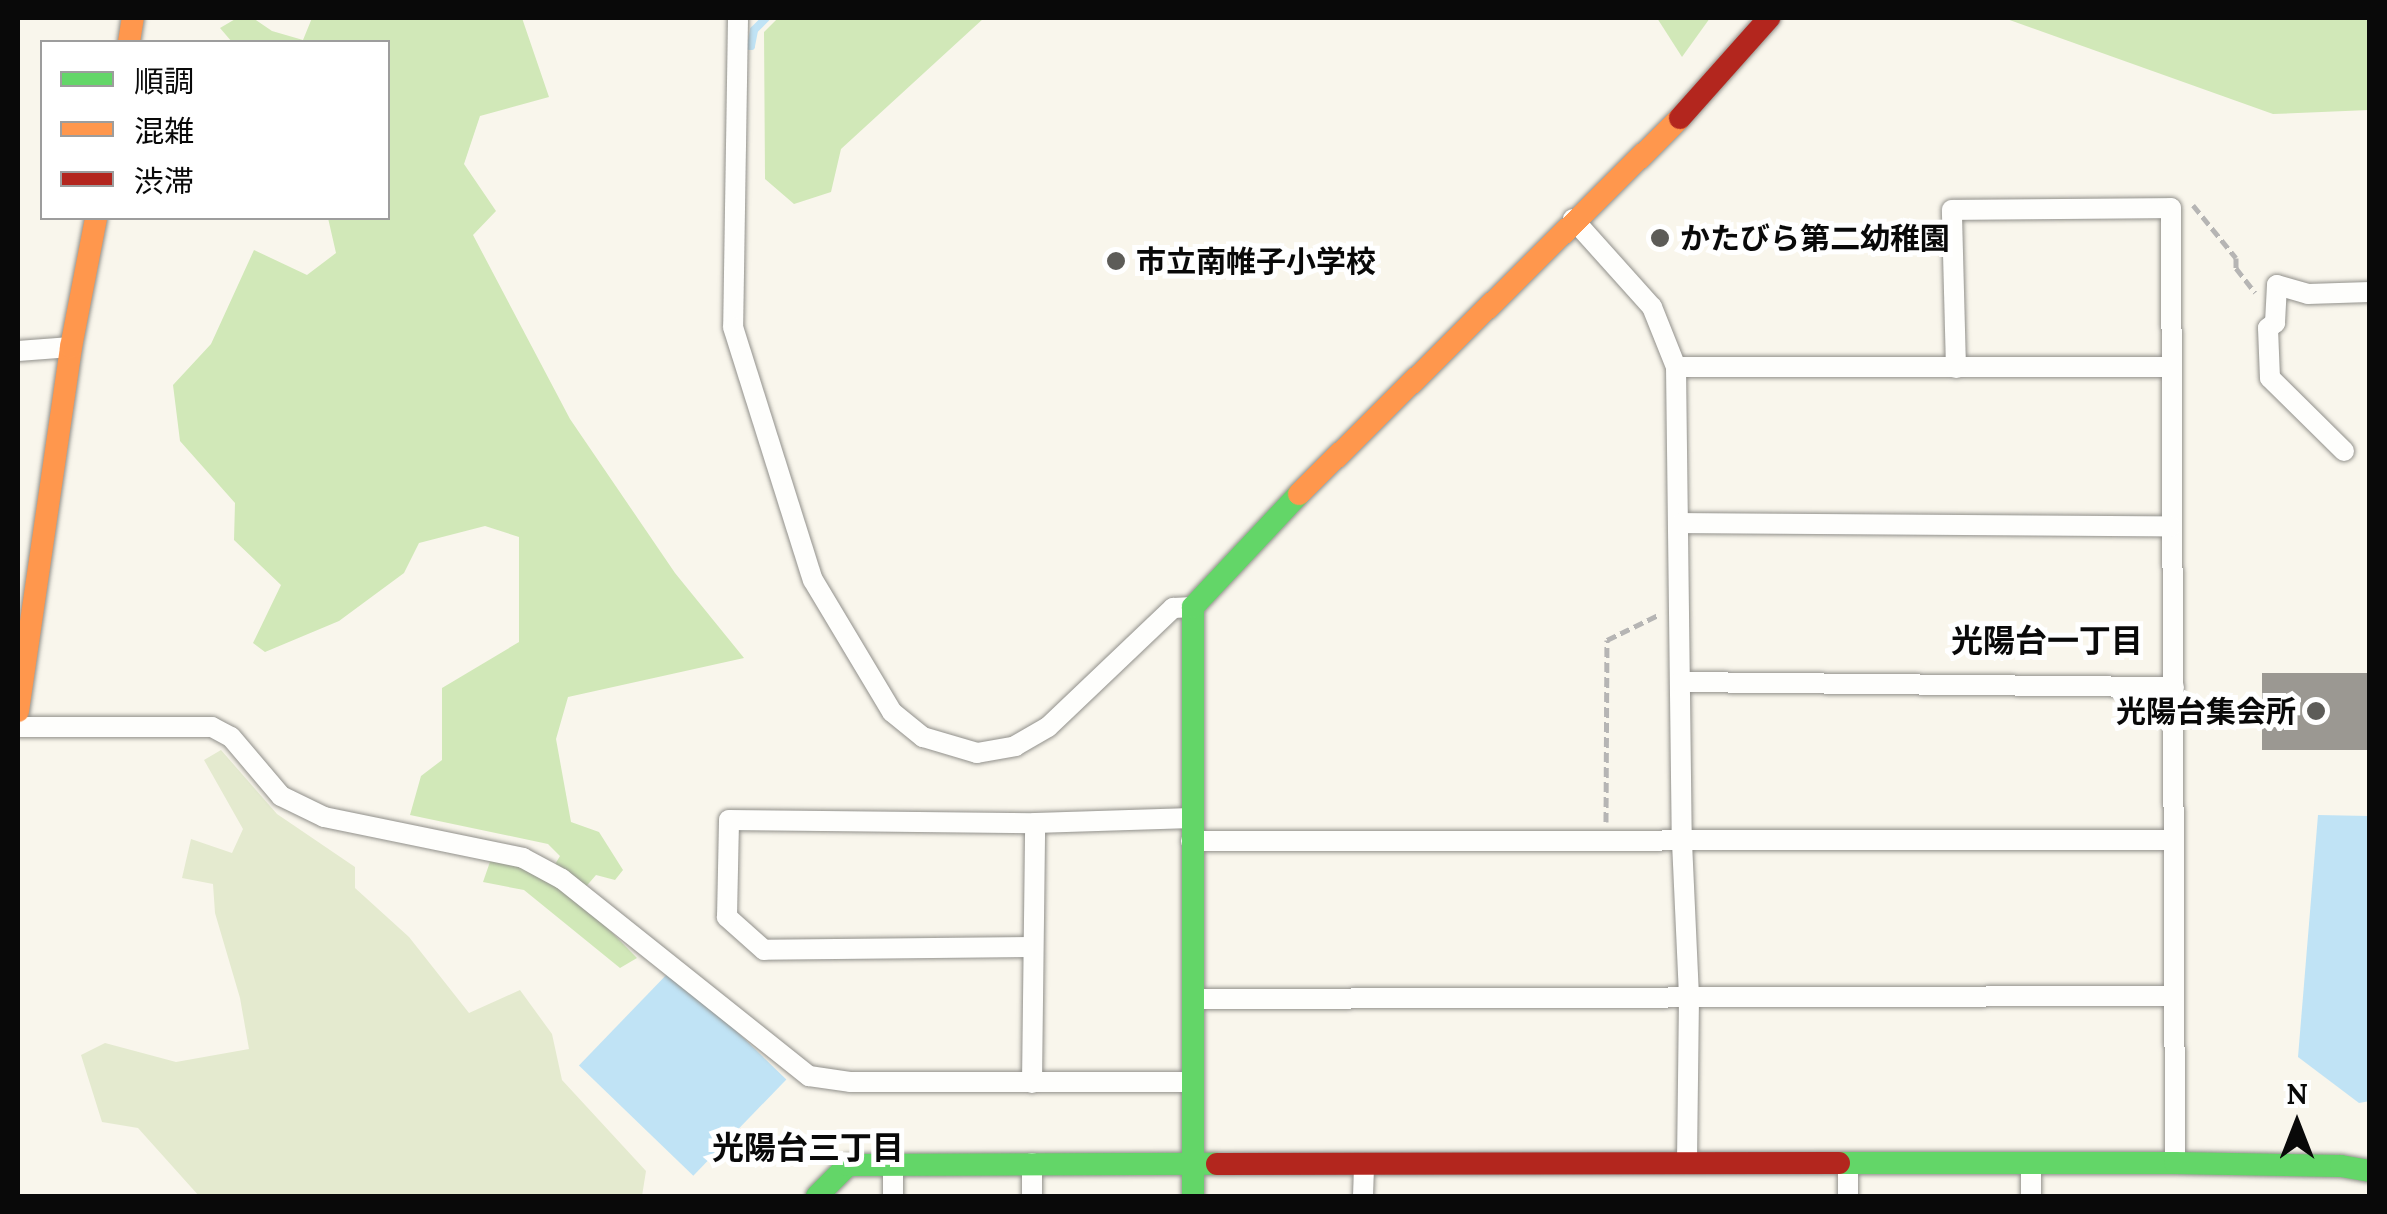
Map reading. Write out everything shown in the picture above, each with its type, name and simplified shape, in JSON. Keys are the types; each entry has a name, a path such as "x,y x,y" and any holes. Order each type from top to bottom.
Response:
{"street":[{"path":"1192,1196 1193,607 1329,461 1712,87 1768,18"},
{"path":"738,23 733,327 813,580 892,712 922,737 977,753 1014,746 1048,727 1173,608 1193,607"},
{"path":"1956,368 1952,210 2171,208 2175,1163"},
{"path":"1573,219 1652,307 1676,367 1682,523 1679,604 1682,842 1689,998 1688,1162"},
{"path":"18,711 71,348 96,220"},
{"path":"2344,451 2270,378 2268,328 2275,323 2278,286 2308,294 2370,292"},
{"path":"18,351 71,348"},
{"path":"1676,367 2172,367"},
{"path":"1682,523 2171,526"},
{"path":"1680,682 2174,687"},
{"path":"18,727 212,727 231,737 282,796 324,818 523,858 562,879 809,1076 850,1082 1192,1082"},
{"path":"1030,947 764,950 727,917 729,820 1035,823 1682,842 2173,840"},
{"path":"1032,1083 1030,947 1035,823"},
{"path":"1192,998 2174,996"},
{"path":"1032,1163 1032,1196"},
{"path":"1363,1196 1364,1163"},
{"path":"1848,1163 1848,1196"},
{"path":"817,1196 848,1165 893,1164 2175,1163 2341,1166 2370,1172"},
{"path":"893,1164 893,1196"},
{"path":"2031,1164 2031,1196"}],"path":[{"path":"2171,208 2192,205 2236,258 2236,268 2258,295 2264,296 2268,328"},
{"path":"1606,840 1607,640 1679,604"}],"green space":[{"path":"237,18 253,18 272,31 303,40 230,40 220,28"},
{"path":"312,18 522,18 549,97 480,116 464,164 496,211 473,235 570,419 675,573 744,658 568,697 556,739 571,822 599,832 623,870 615,880 596,875 577,897 637,958 620,968 524,890 483,882 491,859 521,863 548,876 560,856 548,844 410,815 421,776 442,760 442,688 519,642 519,537 485,526 419,543 404,573 339,621 265,652 253,643 281,585 234,540 235,503 180,441 173,385 211,344 254,250 307,275 336,253 328,220 390,220 390,40 303,40"},
{"path":"778,18 984,18 841,149 831,192 794,204 765,179 764,32"},
{"path":"1657,18 1710,18 1682,57"},
{"path":"2004,18 2369,18 2369,110 2273,114"},
{"path":"221,750 277,814 355,867 355,888 409,937 469,1013 520,990 552,1034 562,1080 646,1171 642,1196 199,1196 138,1128 102,1122 81,1055 105,1043 176,1062 249,1049 240,998 215,913 213,884 182,878 191,839 232,853 243,829 204,760"}],"water":[{"path":"2318,815 2369,816 2370,1101 2359,1103 2298,1057"},
{"path":"672,969 786,1079 693,1176 579,1065"}],"building":[{"name":"光陽台集会所","path":"2262,673 2370,673 2370,750 2262,750"}],"waterway":[{"path":"738,45 751,46 754,30 766,18"}],"traffic: fast":[{"path":"1193,1196 1193,607 1299,494"},
{"path":"1839,1163 2175,1163 2341,1166 2370,1171"},
{"path":"817,1196 848,1165 1217,1164"}],"traffic: slow":[{"path":"129,40 133,18"},
{"path":"1299,494 1680,118"},
{"path":"18,711 71,347 96,220"}],"traffic: jam":[{"path":"1680,118 1769,18"},
{"path":"1217,1164 1839,1163"}],"place":[{"name":"かたびら第二幼稚園","path":"1660,238"},
{"name":"市立南帷子小学校","path":"1116,261"},
{"name":"光陽台集会所","path":"2316,711"}],"district":[{"name":"光陽台一丁目","path":"2047,641"},
{"name":"光陽台三丁目","path":"808,1148"}]}
